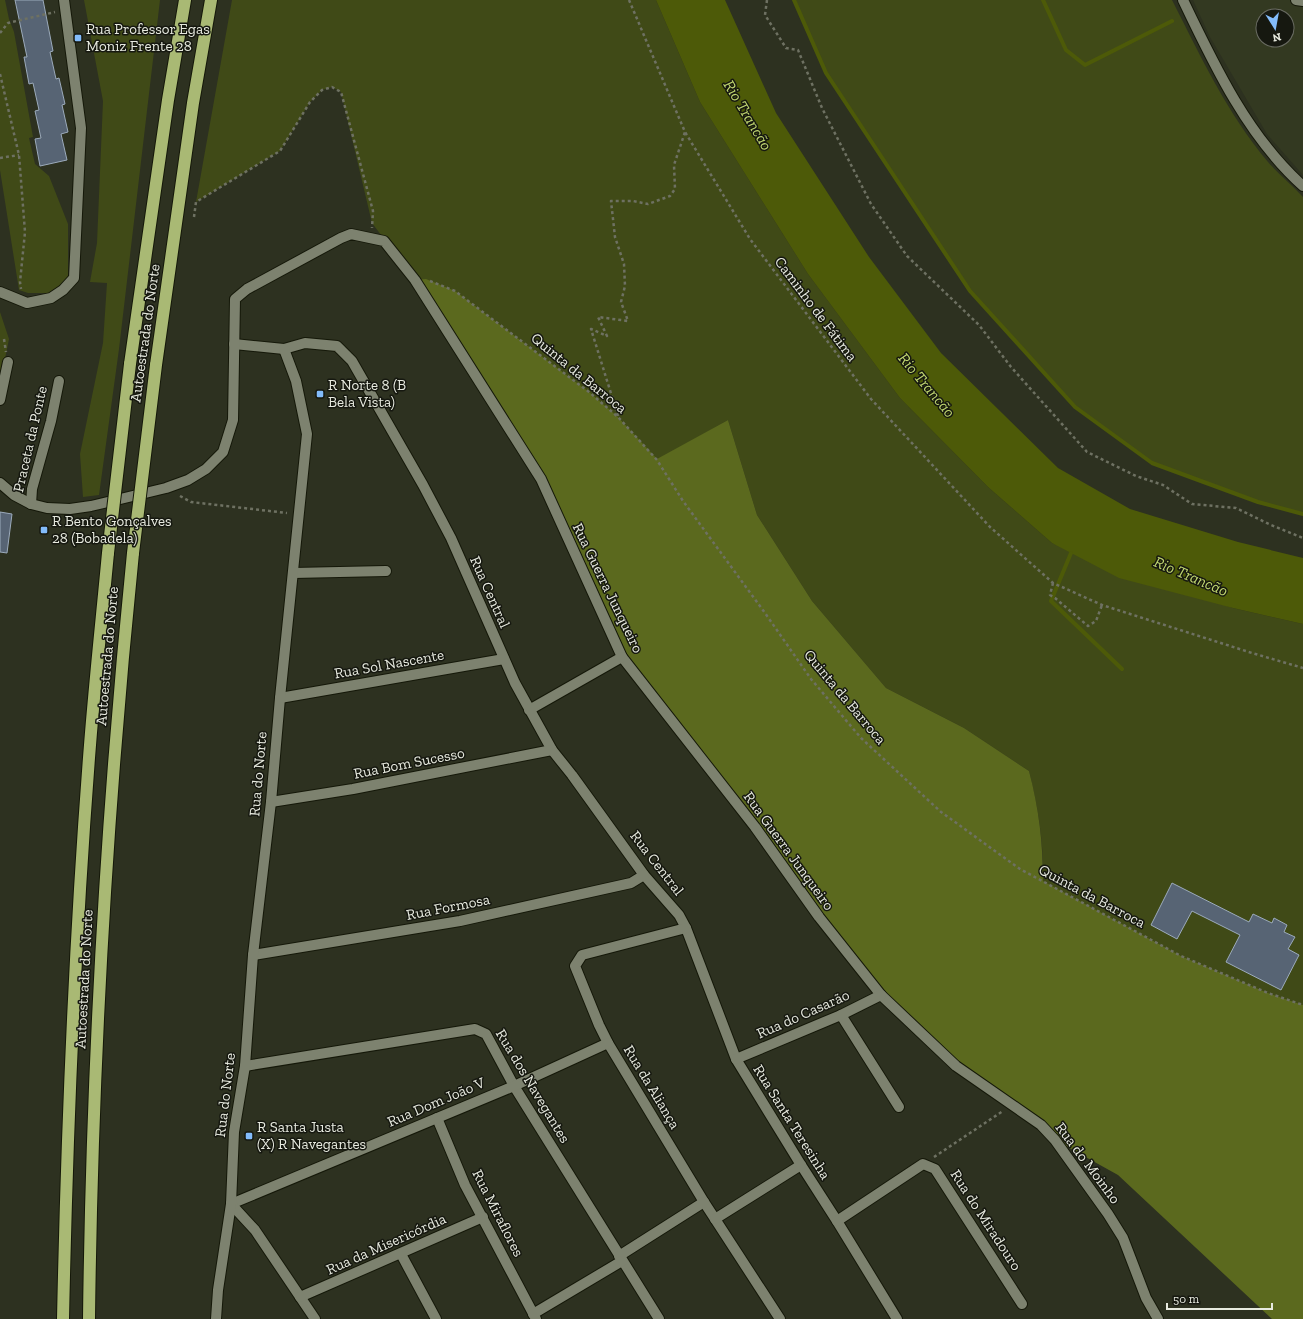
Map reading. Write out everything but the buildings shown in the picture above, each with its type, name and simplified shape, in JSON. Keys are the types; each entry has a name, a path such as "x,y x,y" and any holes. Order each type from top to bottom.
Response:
{"highway":[{"name":"Autoestrada do Norte","path":"63,1319 68,1151 79,904 90,744 108,553 130,364 168,100 185,0"},
{"name":"Autoestrada do Norte","path":"88,1319 93,1134 105,882 115,745 133,553 156,365 193,103 210,5"}],"street":[{"path":"210,5 218,0"},
{"path":"1182,0 1210,57 1237,105 1264,144 1303,186"},
{"path":"1296,0 1303,1"},
{"path":"0,292 27,303 51,298 63,290 74,278 81,128 65,5"},
{"name":"Rua Guerra Junqueiro","path":"234,344 235,299 247,289 351,234 384,241 415,280 541,480 622,657 755,827 819,917 881,994"},
{"name":"Rua Central","path":"234,344 284,350 306,343 337,346 352,361 423,485 447,532 504,659 552,750 572,775 644,875 679,915 686,928"},
{"path":"0,483 14,495 31,504 46,508 70,509 91,506 166,488 188,480 206,469 223,452 233,420 234,344"},
{"name":"Rua do Norte","path":"216,1319 218,1290 230,1204 234,1132 245,1066 253,955 271,802 307,434 296,380 284,350"},
{"path":"0,400 8,362"},
{"name":"Praceta da Ponte","path":"31,504 32,489 51,421 59,381"},
{"path":"293,573 386,571"},
{"path":"530,710 622,657"},
{"name":"Rua Sol Nascente","path":"280,698 504,659"},
{"name":"Rua Bom Sucesso","path":"271,802 353,789 552,750"},
{"name":"Rua Formosa","path":"253,955 460,921 630,883 644,875"},
{"name":"Rua da Aliança","path":"686,928 582,955 575,966 608,1043 704,1202 780,1319"},
{"name":"Rua Santa Teresinha","path":"686,928 736,1059 897,1319"},
{"name":"Rua do Casarão","path":"736,1059 841,1015 881,994"},
{"name":"Rua do Moinho","path":"881,994 956,1066 1041,1126 1055,1140 1108,1214 1123,1238 1146,1298 1158,1319"},
{"path":"841,1015 899,1107"},
{"name":"Rua dos Navegantes","path":"245,1066 475,1029 486,1034 514,1086 659,1319"},
{"name":"Rua Dom João V","path":"230,1204 514,1086 608,1043"},
{"name":"Rua Miraflores","path":"437,1118 465,1185 535,1316"},
{"path":"837,1221 923,1164"},
{"name":"Rua do Miradouro","path":"923,1164 935,1169 1022,1304"},
{"path":"715,1219 801,1165"},
{"path":"535,1316 704,1202"},
{"path":"230,1204 255,1230 315,1319"},
{"name":"Rua da Misericórdia","path":"300,1297 483,1217"},
{"path":"401,1254 436,1319"}],"path":[{"name":"Caminho de Fátima","path":"629,0 685,132 750,239 872,400 990,527 1053,583 1102,605 1303,668"},
{"path":"767,0 764,15 786,48 798,50 822,108 871,204 907,256 979,325 1011,367 1088,452 1136,476 1163,485 1192,504 1236,508 1271,526 1303,538"},
{"path":"0,33 8,23 65,5"},
{"path":"0,74 19,155 24,232 20,282 21,291 17,299"},
{"path":"194,217 196,202 280,151 310,102 322,90 332,87 341,92 373,211 372,239"},
{"path":"618,417 591,329 607,336 598,317 628,321 621,302 625,286 624,264 615,237 611,201 633,201 648,204 670,196 675,189 674,165 685,132"},
{"path":"0,158 19,155"},
{"name":"Quinta da Barroca","path":"415,280 426,279 455,291 589,392 618,417 657,460 683,501 811,679 862,738 941,812 1020,869 1181,956 1268,993 1303,1005"},
{"path":"191,502 300,514"},
{"path":"1053,583 1050,595 1088,626 1096,621 1102,605"},
{"path":"923,1164 1012,1106"}],"shaded area":[{"path":"0,0 5,0 9,19 14,32 33,137 29,138 35,164 49,176 68,224 68,279 51,293 28,293 19,290 0,170"},
{"path":"84,0 160,0 119,349 99,495 83,497 80,454 103,343 107,283 90,282 97,243 103,101"},
{"path":"232,0 656,0 700,102 808,274 900,398 988,487 1052,543 1233,608 1303,624 1303,1005 1268,993 1181,956 1043,881 1040,826 1029,771 964,728 886,688 812,601 757,515 728,420 657,460 618,417 415,280 372,223 341,92 332,87 322,90 310,102 280,151 196,202"},
{"path":"794,0 1172,0 1216,84 1240,124 1268,162 1303,197 1303,514 1258,502 1152,463 1075,407 970,291 826,73"},
{"path":"1193,0 1303,0 1303,175 1267,134 1210,37"},
{"path":"426,279 455,291 589,392 618,417 657,459 728,420 757,515 812,601 886,688 964,728 1029,771 1040,826 1043,881 1181,956 1268,993 1303,1005 1303,1319 1272,1319 1118,1175 1055,1140 982,1085 881,995 622,657 541,479 415,280"},
{"path":"0,312 9,339 0,383"}],"water":[{"name":"Rio Trancão","path":"656,0 725,0 776,113 869,257 941,353 1058,468 1130,509 1238,542 1303,558 1303,624 1233,608 1119,578 1052,543 988,487 900,398 808,274 700,102"}],"waterway":[{"path":"794,0 826,73 970,291 1075,407 1152,463 1258,502 1303,514"},
{"path":"1043,0 1066,50 1085,65 1172,21"},
{"path":"1071,553 1051,601 1122,669"}],"place":[{"name":"Rua Professor Egas Moniz Frente 28","path":"78,38"},
{"name":"R Norte 8 (B Bela Vista)","path":"320,394"},
{"name":"R Bento Gonçalves 28 (Bobadela)","path":"44,530"},
{"name":"R Santa Justa (X) R Navegantes","path":"249,1136"}]}
